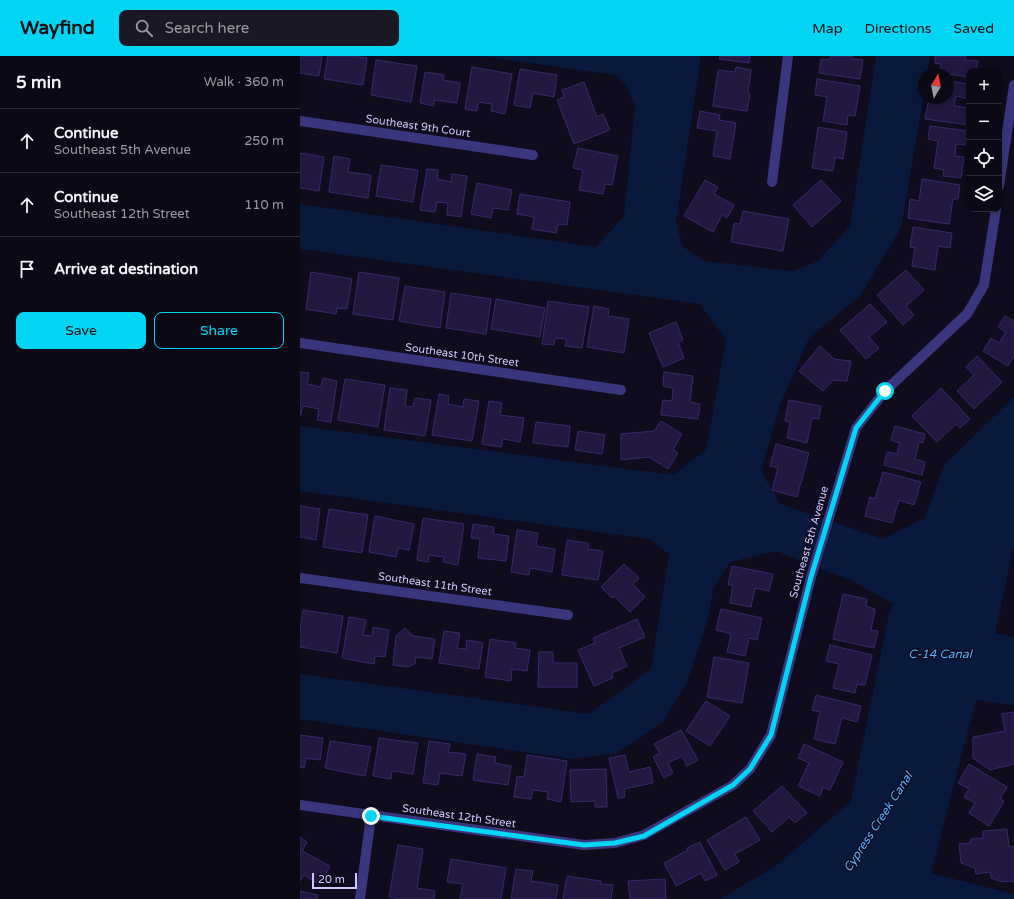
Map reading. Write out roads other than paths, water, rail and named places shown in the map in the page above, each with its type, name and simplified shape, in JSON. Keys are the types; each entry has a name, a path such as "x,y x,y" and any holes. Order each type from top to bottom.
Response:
{"street":[{"path":"772,182 788,56"},
{"path":"1000,176 1014,85"},
{"name":"Southeast 9th Court","path":"300,121 533,155"},
{"name":"Southeast 5th Avenue","path":"615,843 644,836 733,785 750,769 771,735 811,577 830,509 856,428 885,391 967,314 984,285 996,212"},
{"name":"Southeast 10th Street","path":"300,343 621,390"},
{"name":"Southeast 11th Street","path":"300,578 568,614"},
{"name":"Southeast 12th Street","path":"300,805 584,845 615,843"},
{"path":"360,899 371,816"}],"water":[{"path":"481,56 701,56 676,222 682,246 704,261 793,271 818,261 850,226 876,56 930,56 928,68 918,68 918,104 922,104 901,228 860,296 809,338 780,405 761,471 780,504 883,539 925,518 944,465 1014,397 1014,545 995,633 1014,637 1014,705 976,700 931,873 1014,894 1014,899 720,899 776,866 851,801 889,613 893,604 855,582 776,551 730,562 713,589 708,619 687,683 663,722 617,753 572,759 300,719 300,674 589,714 651,669 669,554 649,539 300,491 300,426 673,475 706,450 726,340 700,304 300,249 300,204 596,247 624,216 635,106 626,85 614,75"}],"water label":[{"name":"C-14 Canal","path":"940,654"},
{"name":"Cypress Creek Canal","path":"878,822"}]}
